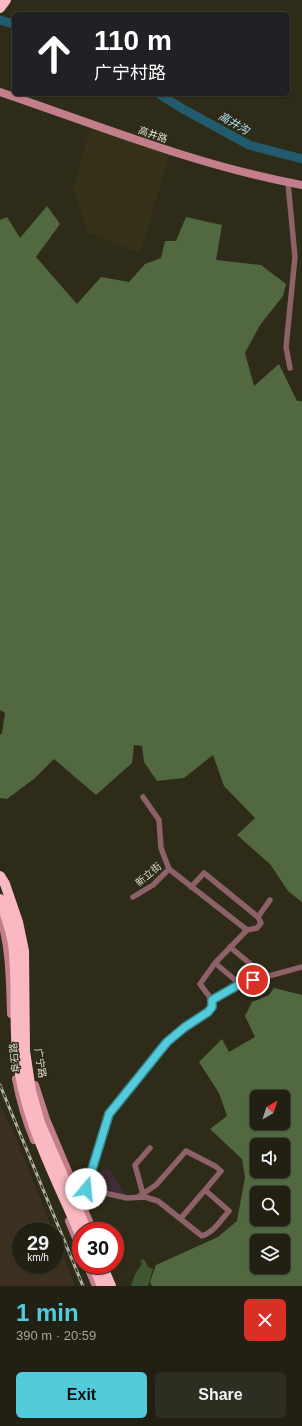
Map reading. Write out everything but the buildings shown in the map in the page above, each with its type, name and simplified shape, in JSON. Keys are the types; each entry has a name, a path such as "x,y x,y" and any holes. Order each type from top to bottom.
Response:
{"highway":[{"name":"阜石路","path":"0,876 5,884 18,922 24,951 24,1051 30,1091 40,1123 83,1222"},
{"name":"阜石路","path":"0,899 9,926 14,954 16,1052 24,1095 34,1126 75,1222"},
{"path":"97,1274 102,1286"},
{"path":"106,1274 111,1286"}],"street":[{"name":"高井路","path":"0,92 188,157 232,170 302,186"},
{"path":"288,183 295,257 286,347 290,368"},
{"name":"新立街","path":"133,897 152,885 169,869 161,848 159,820 143,797"},
{"name":"广宁路","path":"0,868 7,882 21,920 28,949 28,1049 35,1089 89,1222"},
{"path":"169,869 247,930"},
{"path":"81,1203 109,1114 167,1042 185,1027 208,1012 212,1007 212,1000 200,984 215,963 247,930 256,928 261,923 258,917 204,873 191,887"},
{"path":"258,917 270,900"},
{"path":"0,916 4,928 9,959 12,1053 19,1096 28,1126 72,1229"},
{"path":"230,947 266,977"},
{"path":"215,963 240,984"},
{"path":"212,1000 240,984 302,967"},
{"path":"140,1196 135,1165 150,1148"},
{"path":"140,1196 156,1185 186,1151 221,1171 180,1218"},
{"path":"86,1189 127,1198 140,1196 158,1201 202,1236 213,1230 229,1210 205,1190"},
{"path":"91,1274 96,1286"},
{"path":"111,1274 116,1286"}],"shaded area":[{"path":"91,127 170,153 140,253 87,232 73,187"},
{"path":"0,1105 13,1131 49,1222 12,1222 12,1274 64,1274 64,1258 75,1286 0,1286"},
{"path":"109,1168 127,1196 92,1189 98,1173"}],"green space":[{"path":"47,206 60,224 36,257 77,304 101,277 129,282 145,264 161,258 165,241 176,241 186,217 222,225 216,260 261,265 286,284 283,296 260,325 245,353 254,386 279,364 297,401 302,401 302,902 288,891 270,864 237,835 255,818 224,786 213,755 184,778 157,781 144,762 142,746 134,745 132,763 96,795 54,759 35,778 7,799 0,798 0,735 2,733 5,713 0,710 0,220 7,217 20,238"},
{"path":"274,988 302,995 302,1286 152,1286 150,1282 156,1265 218,1237 237,1221 245,1177 242,1159 210,1129 227,1116 219,1093 199,1062 222,1039 229,1052 255,1037 245,1016 252,1002 269,995"},
{"path":"144,1259 148,1267 153,1269 148,1286 131,1286 135,1274 142,1264 140,1260"}],"waterway":[{"name":"高井沟","path":"0,20 12,23"},
{"name":"高井沟","path":"162,96 249,145 302,159"}],"railway":[{"path":"0,1085 83,1286"}],"route":[{"path":"86,1189 109,1114 167,1042 185,1027 208,1012 212,1007 212,1000 240,984 253,980"}]}
